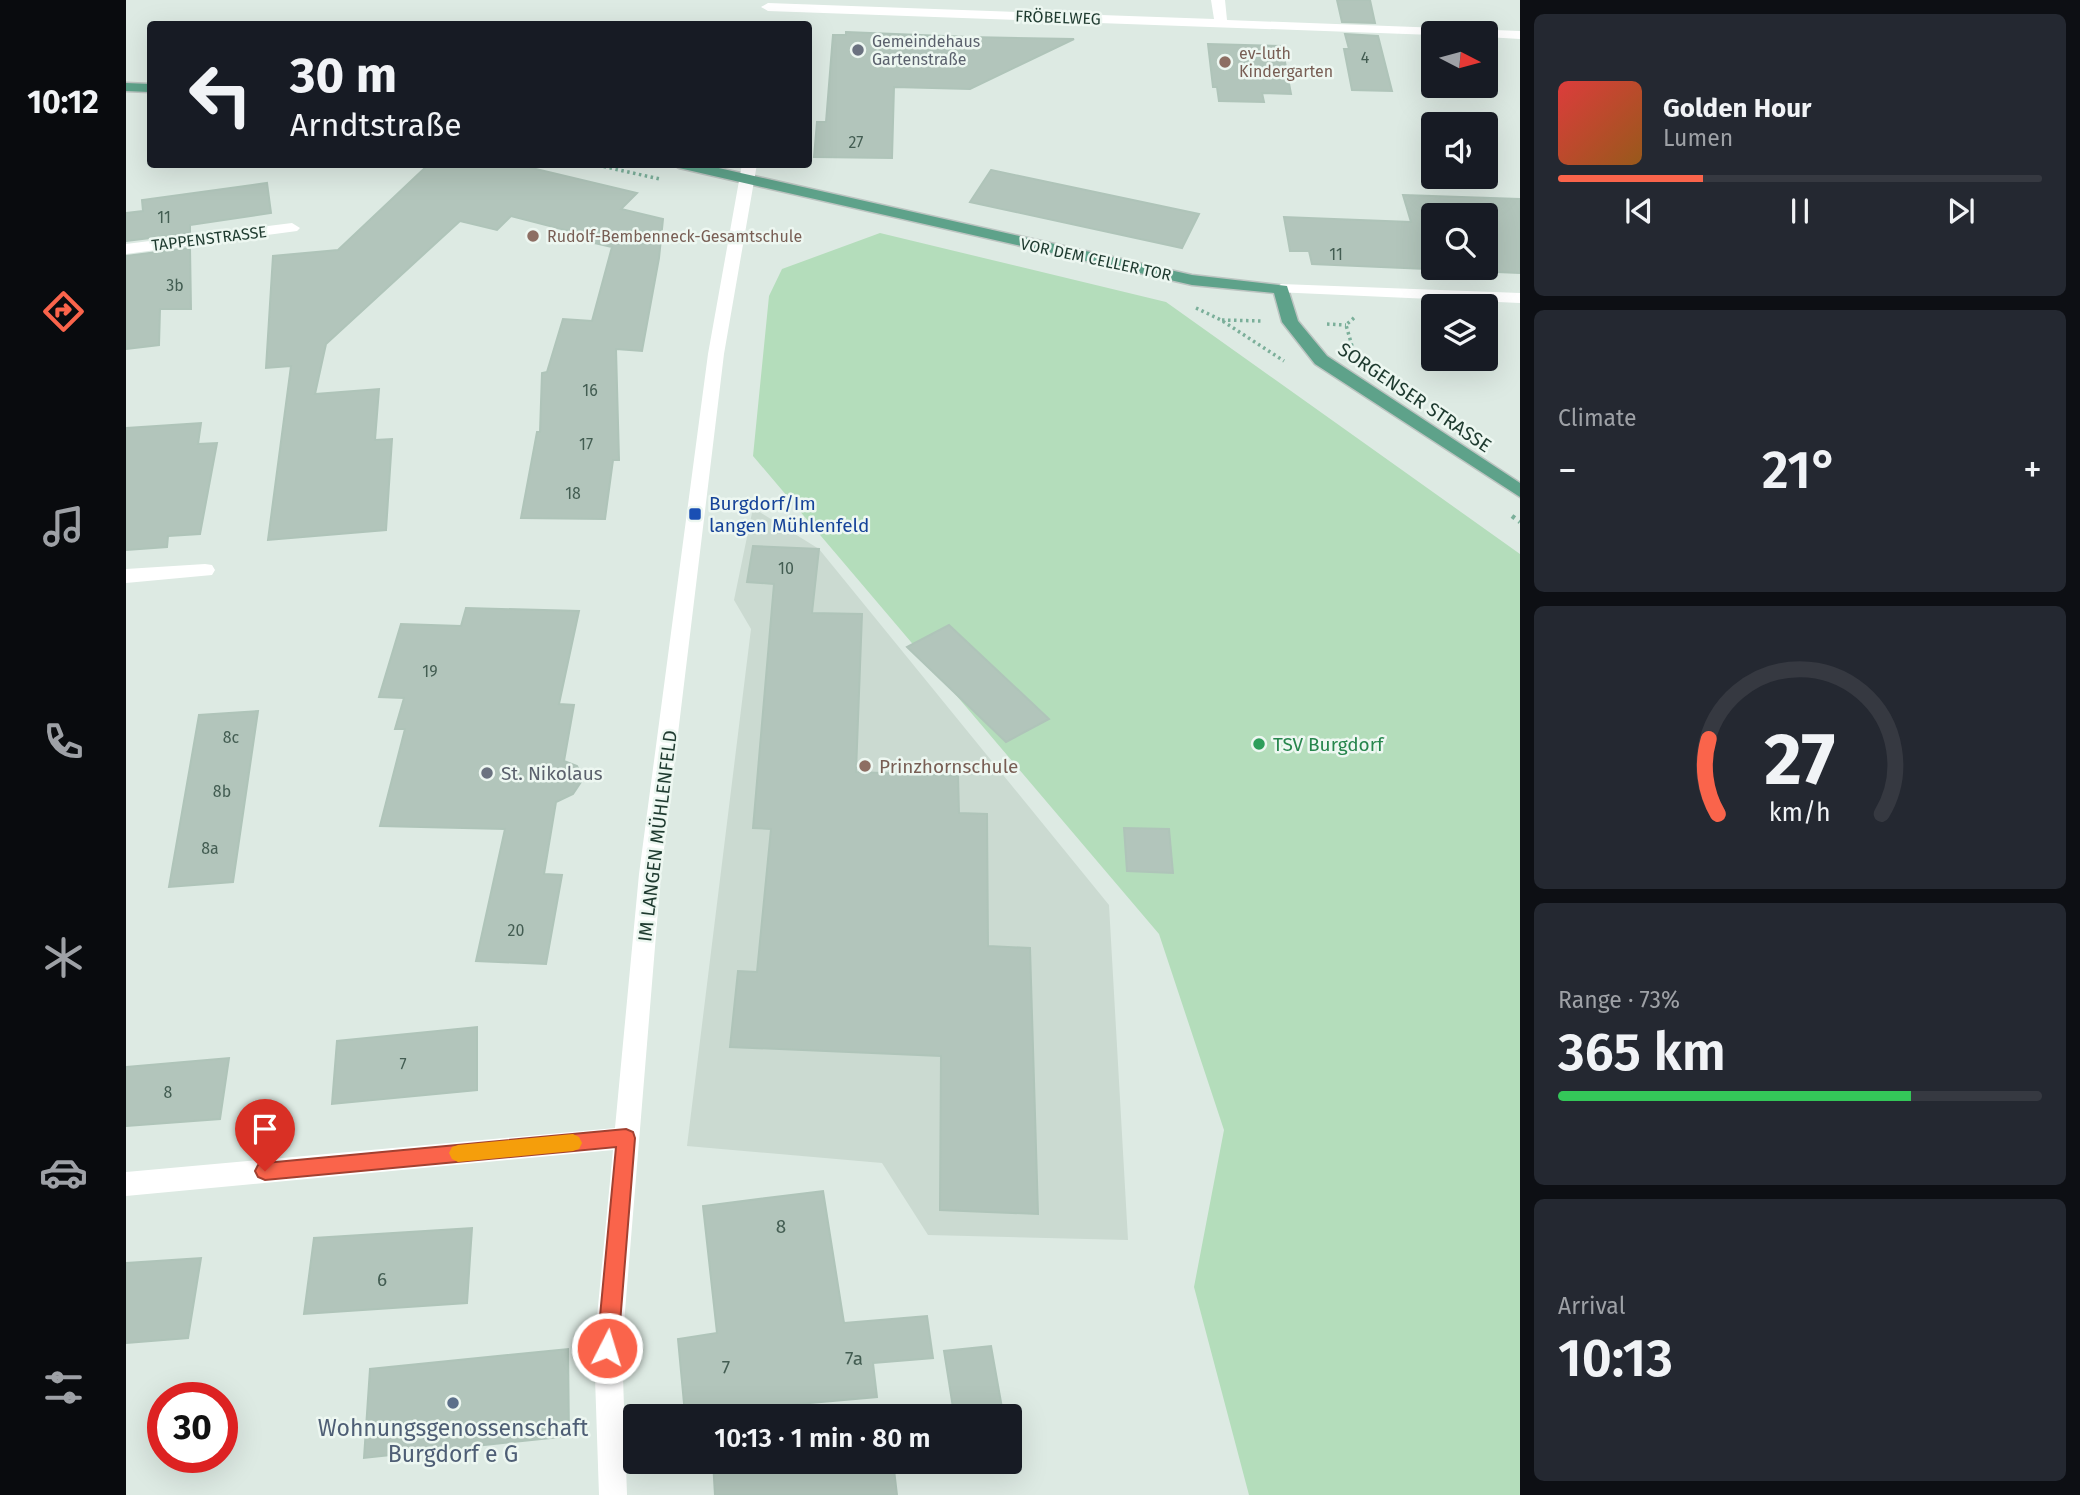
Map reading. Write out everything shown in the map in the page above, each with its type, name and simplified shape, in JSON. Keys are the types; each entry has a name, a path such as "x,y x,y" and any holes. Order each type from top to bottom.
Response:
{"main road":[{"path":"126,87 147,88"},
{"name":"VOR DEM CELLER TOR","path":"714,168 748,172 1192,281 1281,289"},
{"name":"SORGENSER STRASSE","path":"1281,289 1290,322 1321,360 1520,491"}],"street":[{"path":"1218,0 1221,23"},
{"path":"768,21 769,3"},
{"name":"FRÖBELWEG","path":"769,3 1421,31"},
{"path":"1498,34 1520,35"},
{"name":"IM LANGEN MÜHLENFELD","path":"614,1495 607,1348 650,874 716,354 748,172"},
{"name":"TAPPENSTRASSE","path":"126,249 292,228"},
{"name":"VOR DEM CELLER TOR","path":"1281,289 1520,298"},
{"path":"126,576 205,570"},
{"path":"126,1184 626,1138"}],"shaded area":[{"name":"Prinzhornschule","path":"753,508 819,549 1109,905 1128,1240 928,1235 882,1163 687,1146 751,629 734,600"}],"green space":[{"name":"TSV Burgdorf","path":"880,233 1166,302 1520,554 1520,1495 1249,1495 1194,1287 1224,1130 1159,934 753,456 769,296 782,269"}],"building":[{"path":"1337,0 1370,0 1375,23 1342,22"},
{"path":"846,32 1074,39 970,89 894,87 892,158 814,157 817,122 826,122 833,35 846,35"},
{"path":"1345,34 1378,36 1392,91 1352,90 1344,49 1349,49"},
{"path":"1208,44 1282,46 1291,94 1262,93 1264,102 1219,101 1217,87 1213,87"},
{"path":"425,168 532,168 637,193 621,209 663,219 659,258 642,351 616,349 619,460 613,460 605,519 521,518 537,432 540,432 542,373 547,372 563,319 592,321 612,247 572,238 577,233 511,216 497,230 460,221 326,344 315,394 379,389 375,440 392,439 386,530 268,540 291,366 266,368 273,256 338,250"},
{"path":"991,170 1199,214 1182,248 970,202"},
{"path":"267,183 271,213 190,225 190,233 126,241 126,213 143,211 142,200"},
{"path":"1403,195 1520,199 1520,273 1498,272 1498,203 1421,203 1421,269 1312,264 1309,251 1290,251 1284,217 1411,222"},
{"path":"190,248 191,309 160,309 159,345 126,349 126,256"},
{"path":"201,423 198,444 217,443 200,534 168,536 167,547 126,550 126,428"},
{"path":"753,546 819,549 812,613 862,614 856,772 958,776 959,813 987,814 988,946 1030,948 1038,1214 940,1210 941,1056 730,1047 738,971 757,972 771,829 753,828 774,584 747,582"},
{"path":"466,608 579,611 559,704 574,705 564,761 577,766 583,779 573,794 556,802 544,874 562,875 546,964 476,961 505,829 380,826 405,729 395,729 404,698 379,697 401,624 461,626"},
{"path":"949,625 1049,719 1006,742 907,647"},
{"path":"258,711 233,882 169,887 199,715"},
{"path":"1124,828 1169,829 1173,873 1127,871"},
{"path":"477,1027 477,1090 332,1104 337,1041"},
{"path":"229,1058 220,1119 126,1126 126,1067"},
{"path":"823,1191 844,1323 927,1316 933,1358 873,1363 877,1397 798,1404 684,1404 678,1339 717,1333 703,1206"},
{"path":"472,1228 467,1303 304,1314 314,1238"},
{"path":"201,1258 188,1338 126,1343 126,1263"},
{"path":"991,1346 1001,1404 952,1404 944,1351"},
{"path":"568,1349 569,1436 364,1458 370,1369"},
{"path":"714,1474 895,1474 897,1495 715,1495"}],"slow traffic":[{"path":"458,1153 573,1143"}],"place":[{"name":"Gemeindehaus Gartenstraße","path":"858,50"},
{"name":"ev-luth Kindergarten","path":"1225,62"},
{"name":"Rudolf-Bembenneck-Gesamtschule","path":"533,236"},
{"name":"Burgdorf/Im langen Mühlenfeld","path":"695,514"},
{"name":"TSV Burgdorf","path":"1259,744"},
{"name":"Prinzhornschule","path":"865,766"},
{"name":"St. Nikolaus","path":"487,773"},
{"name":"Wohnungsgenossenschaft Burgdorf e G","path":"453,1403"}],"route":[{"path":"265,1171 626,1138 607,1348"}]}
